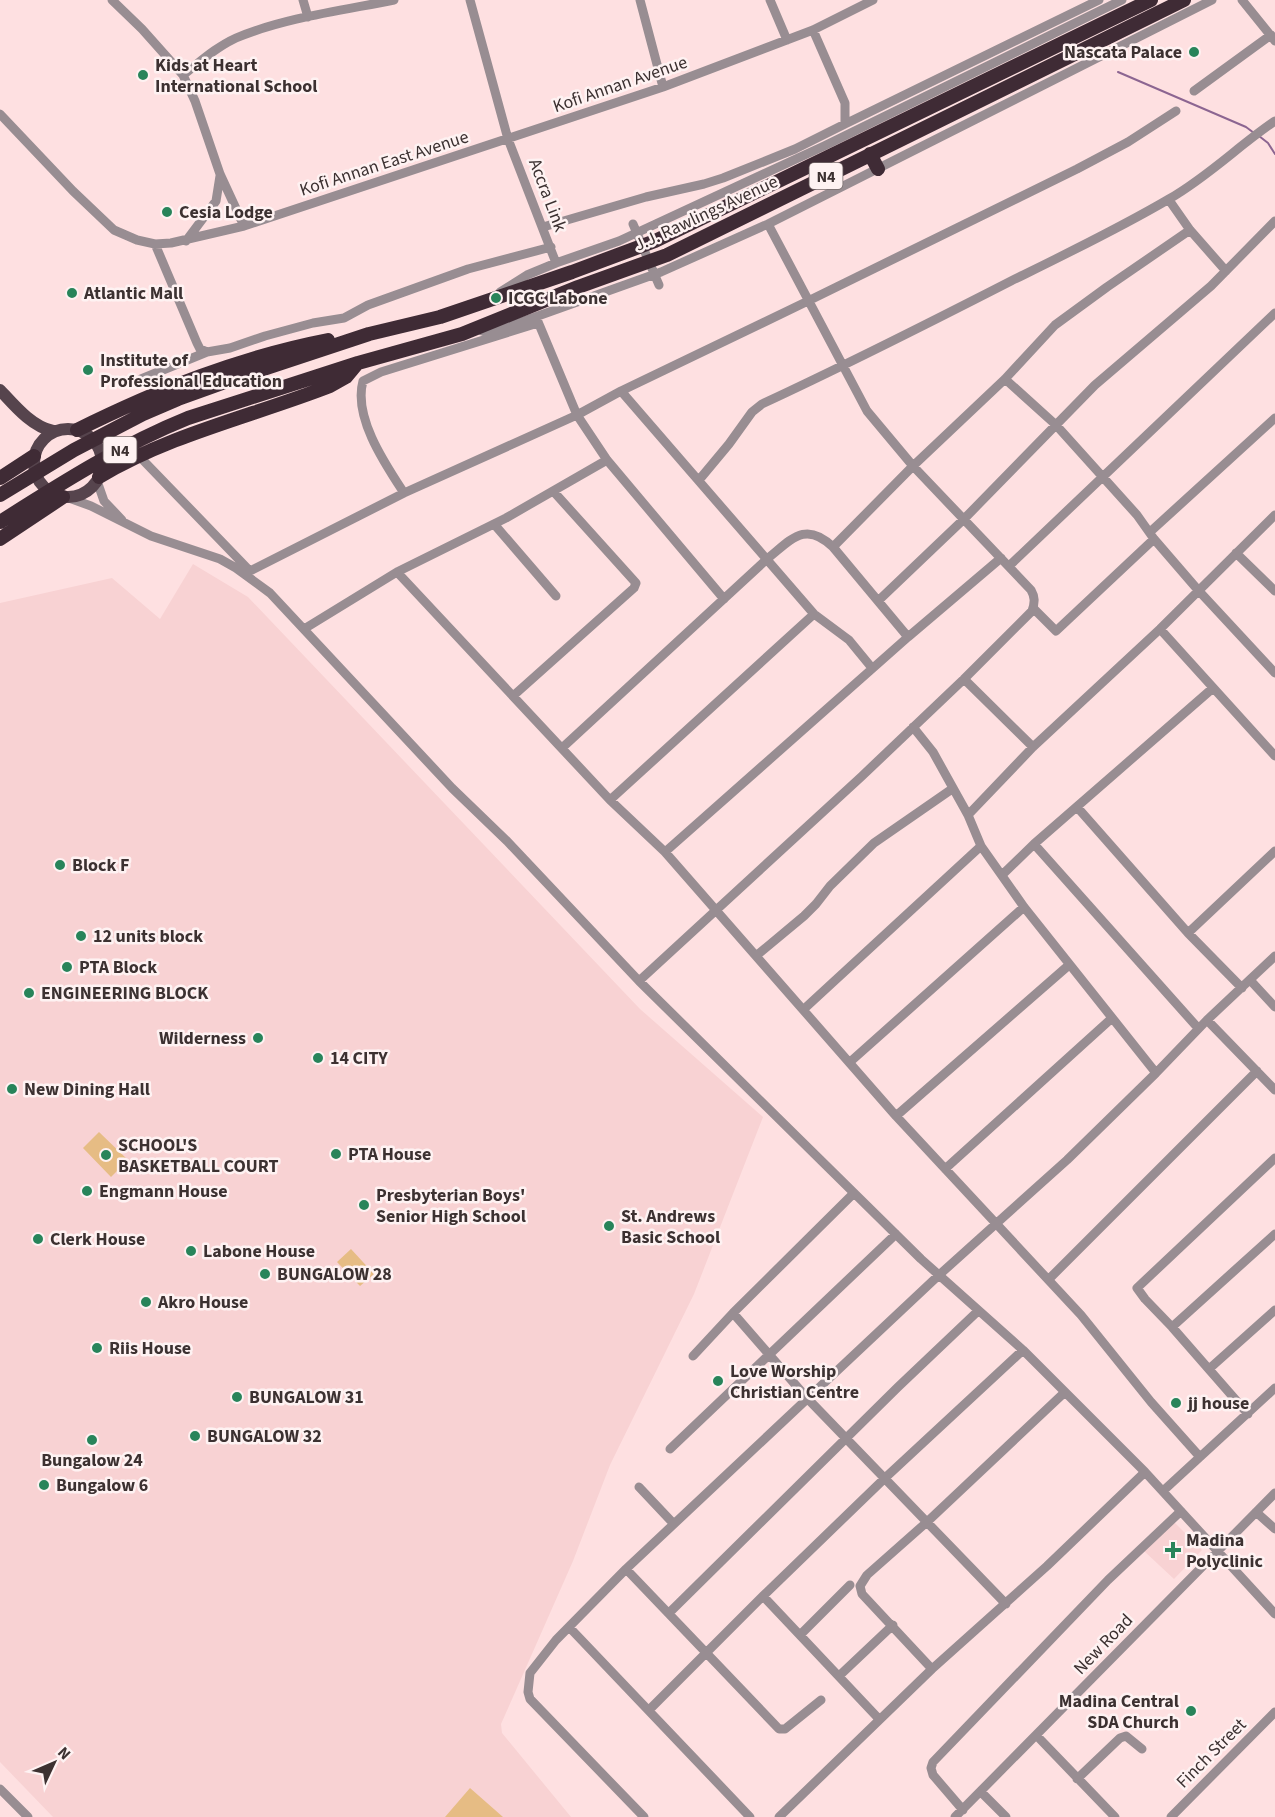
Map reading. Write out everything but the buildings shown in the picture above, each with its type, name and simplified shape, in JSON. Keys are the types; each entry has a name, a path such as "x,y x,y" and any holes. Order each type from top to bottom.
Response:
{"highway":[{"name":"J.J. Rawlings Avenue","path":"0,495 122,424 178,399 369,334 440,317 654,241 853,132 1151,0"},
{"name":"J.J. Rawlings Avenue","path":"0,522 136,441 188,418 358,363 462,334 578,287 667,255 1184,0"},
{"path":"870,154 878,169"},
{"path":"77,430 161,390 213,371 299,345 369,334"},
{"path":"98,479 139,456 199,431 330,386 346,377 358,363"},
{"path":"0,478 35,451"},
{"path":"0,539 66,498"}],"main road":[{"path":"0,390 19,410 42,428 53,431"},
{"path":"19,410 34,435 33,466 36,477 51,493 66,498 85,493 98,479 102,465 100,453 87,434 68,428 53,431 41,440 35,451"}],"street":[{"path":"112,0 142,29 183,75 195,101 220,174 244,226"},
{"path":"303,0 308,17"},
{"path":"183,75 214,51 236,38 308,17 394,0"},
{"path":"470,0 508,139"},
{"path":"640,0 663,87"},
{"path":"770,0 787,40"},
{"name":"Kofi Annan Avenue","path":"508,139 663,87 787,40 813,30 873,0"},
{"path":"543,227 646,197 704,184 795,149 853,132 1099,0"},
{"path":"486,300 527,275 556,262 619,241 853,132 1122,0"},
{"path":"404,493 387,468 369,429 360,399 363,381 381,372 537,320 661,272 768,224 1212,0"},
{"path":"1194,91 1273,38 1242,0"},
{"path":"813,30 845,103 853,132"},
{"path":"247,572 404,493 577,415 621,391 1077,169 1128,142 1176,111"},
{"name":"Kofi Annan East Avenue","path":"0,114 73,191 114,230 137,240 155,244 186,241 244,226 508,139"},
{"path":"699,480 752,412 762,404 844,366 1168,200 1206,176 1275,121"},
{"name":"Accra Link","path":"508,139 556,262"},
{"path":"186,241 216,201 220,174"},
{"path":"1168,200 1190,230 1226,271"},
{"path":"878,601 964,519 1095,385 1211,286 1275,221"},
{"path":"633,224 659,285"},
{"path":"639,981 964,679 1033,608 1034,597 1030,590 913,466 867,411 768,224"},
{"path":"833,547 913,466 1005,380 1055,325 1107,286 1190,230"},
{"path":"155,244 197,343 200,349 207,352"},
{"path":"141,379 207,352 230,348 313,323 344,318 368,305 468,269 550,247"},
{"path":"1009,566 1275,313"},
{"path":"462,334 537,320"},
{"path":"537,320 577,415 607,460 724,599"},
{"path":"1005,380 1056,425 1104,477 1198,590 1275,673"},
{"path":"621,391 814,614 849,640 872,668"},
{"path":"1033,608 1056,631 1275,418"},
{"path":"139,456 445,780 507,841 639,981 854,1194 939,1275 1023,1350 1145,1472 1275,1614"},
{"path":"304,629 397,572 554,492 607,460"},
{"path":"98,479 104,501 130,527"},
{"path":"513,696 634,588 636,583 554,492"},
{"path":"66,498 91,506 130,527 168,543 220,559 247,572"},
{"path":"968,815 1033,747 1160,629 1275,515"},
{"path":"494,524 556,596"},
{"path":"562,748 767,559 799,534 808,532 819,535 833,547 908,637"},
{"path":"1236,553 1275,591"},
{"path":"665,852 872,668 1001,558"},
{"path":"397,572 610,800 665,852 896,1116 1049,1279 1107,1346 1150,1402 1200,1457"},
{"path":"610,800 814,614"},
{"path":"1160,629 1275,756"},
{"path":"964,679 1033,747"},
{"path":"1002,875 1034,844 1213,688"},
{"path":"913,727 933,752 968,815 981,846 1024,907 1156,1073"},
{"path":"756,956 804,916 830,886 874,843 952,789"},
{"path":"1077,807 1188,933 1242,988"},
{"path":"1034,844 1198,1028"},
{"path":"804,1010 981,846"},
{"path":"1188,933 1275,851"},
{"path":"850,1062 1024,907"},
{"path":"644,1817 530,1699 528,1692 530,1673 569,1627 673,1523 939,1275 1067,1160 1156,1073 1198,1028 1275,956"},
{"path":"896,1116 1069,965"},
{"path":"1250,981 1275,1006"},
{"path":"945,1169 1112,1019"},
{"path":"1207,1020 1275,1090"},
{"path":"1049,1279 1257,1071"},
{"path":"1248,1414 1137,1288 1275,1158"},
{"path":"693,1356 733,1313 854,1194"},
{"path":"670,1449 897,1234"},
{"path":"1172,1327 1275,1234"},
{"path":"1209,1369 1275,1310"},
{"path":"669,1613 978,1311"},
{"path":"733,1313 807,1398 1006,1604"},
{"path":"649,1710 885,1478 1023,1350"},
{"path":"1163,1491 1275,1388"},
{"path":"933,1669 862,1594 860,1586 867,1575 927,1522 1065,1392"},
{"path":"779,1817 879,1719 1006,1604 1145,1472"},
{"path":"639,1487 673,1523"},
{"name":"New Road","path":"959,1814 1275,1493"},
{"path":"959,1814 933,1775 931,1768 933,1762 1108,1580 1181,1511"},
{"path":"1256,1512 1275,1529"},
{"path":"626,1569 779,1729 785,1729 821,1700"},
{"path":"800,1635 850,1585"},
{"path":"763,1596 879,1719"},
{"path":"839,1676 893,1626"},
{"path":"569,1627 750,1817"},
{"name":"Finch Street","path":"1171,1817 1275,1712"},
{"path":"1037,1736 1114,1817"},
{"path":"1077,1779 1120,1738 1126,1736 1142,1749"},
{"path":"0,1789 28,1817"},
{"path":"981,1792 1006,1817"}],"shaded area":[{"name":"Presbyterian Boys' Senior High School","path":"193,564 248,597 640,1009 763,1117 694,1294 610,1465 573,1561 501,1724 502,1733 571,1817 53,1817 0,1762 0,603 112,578 160,619"},
{"name":"SCHOOL'S BASKETBALL COURT","path":"99,1132 128,1160 111,1177 83,1148"},
{"path":"351,1249 374,1274 360,1286 337,1262"},
{"name":"Madina Polyclinic","path":"1173,1521 1202,1550 1174,1579 1144,1551"},
{"path":"470,1788 503,1817 445,1817"}],"waterway":[{"path":"1118,72 1246,127 1254,133"},
{"path":"1259,136 1268,143 1275,154"}],"place":[{"name":"Nascata Palace","path":"1194,52"},
{"name":"Kids at Heart International School","path":"143,75"},
{"name":"Cesia Lodge","path":"167,212"},
{"name":"Atlantic Mall","path":"72,293"},
{"name":"ICGC Labone","path":"496,298"},
{"name":"Institute of Professional Education","path":"88,370"},
{"name":"Block F","path":"60,865"},
{"name":"12 units block","path":"81,936"},
{"name":"PTA Block","path":"67,967"},
{"name":"ENGINEERING BLOCK","path":"29,993"},
{"name":"Wilderness","path":"258,1038"},
{"name":"14 CITY","path":"318,1058"},
{"name":"New Dining Hall","path":"12,1089"},
{"name":"PTA House","path":"336,1154"},
{"name":"SCHOOL'S BASKETBALL COURT","path":"106,1155"},
{"name":"Engmann House","path":"87,1191"},
{"name":"Presbyterian Boys' Senior High School","path":"364,1205"},
{"name":"St. Andrews Basic School","path":"609,1226"},
{"name":"Clerk House","path":"38,1239"},
{"name":"Labone House","path":"191,1251"},
{"name":"BUNGALOW 28","path":"265,1274"},
{"name":"Akro House","path":"146,1302"},
{"name":"Riis House","path":"97,1348"},
{"name":"Love Worship Christian Centre","path":"718,1381"},
{"name":"BUNGALOW 31","path":"237,1397"},
{"name":"jj house","path":"1176,1403"},
{"name":"BUNGALOW 32","path":"195,1436"},
{"name":"Bungalow 24","path":"92,1440"},
{"name":"Bungalow 6","path":"44,1485"},
{"name":"Madina Polyclinic","path":"1173,1550"},
{"name":"Madina Central SDA Church","path":"1191,1711"}]}
